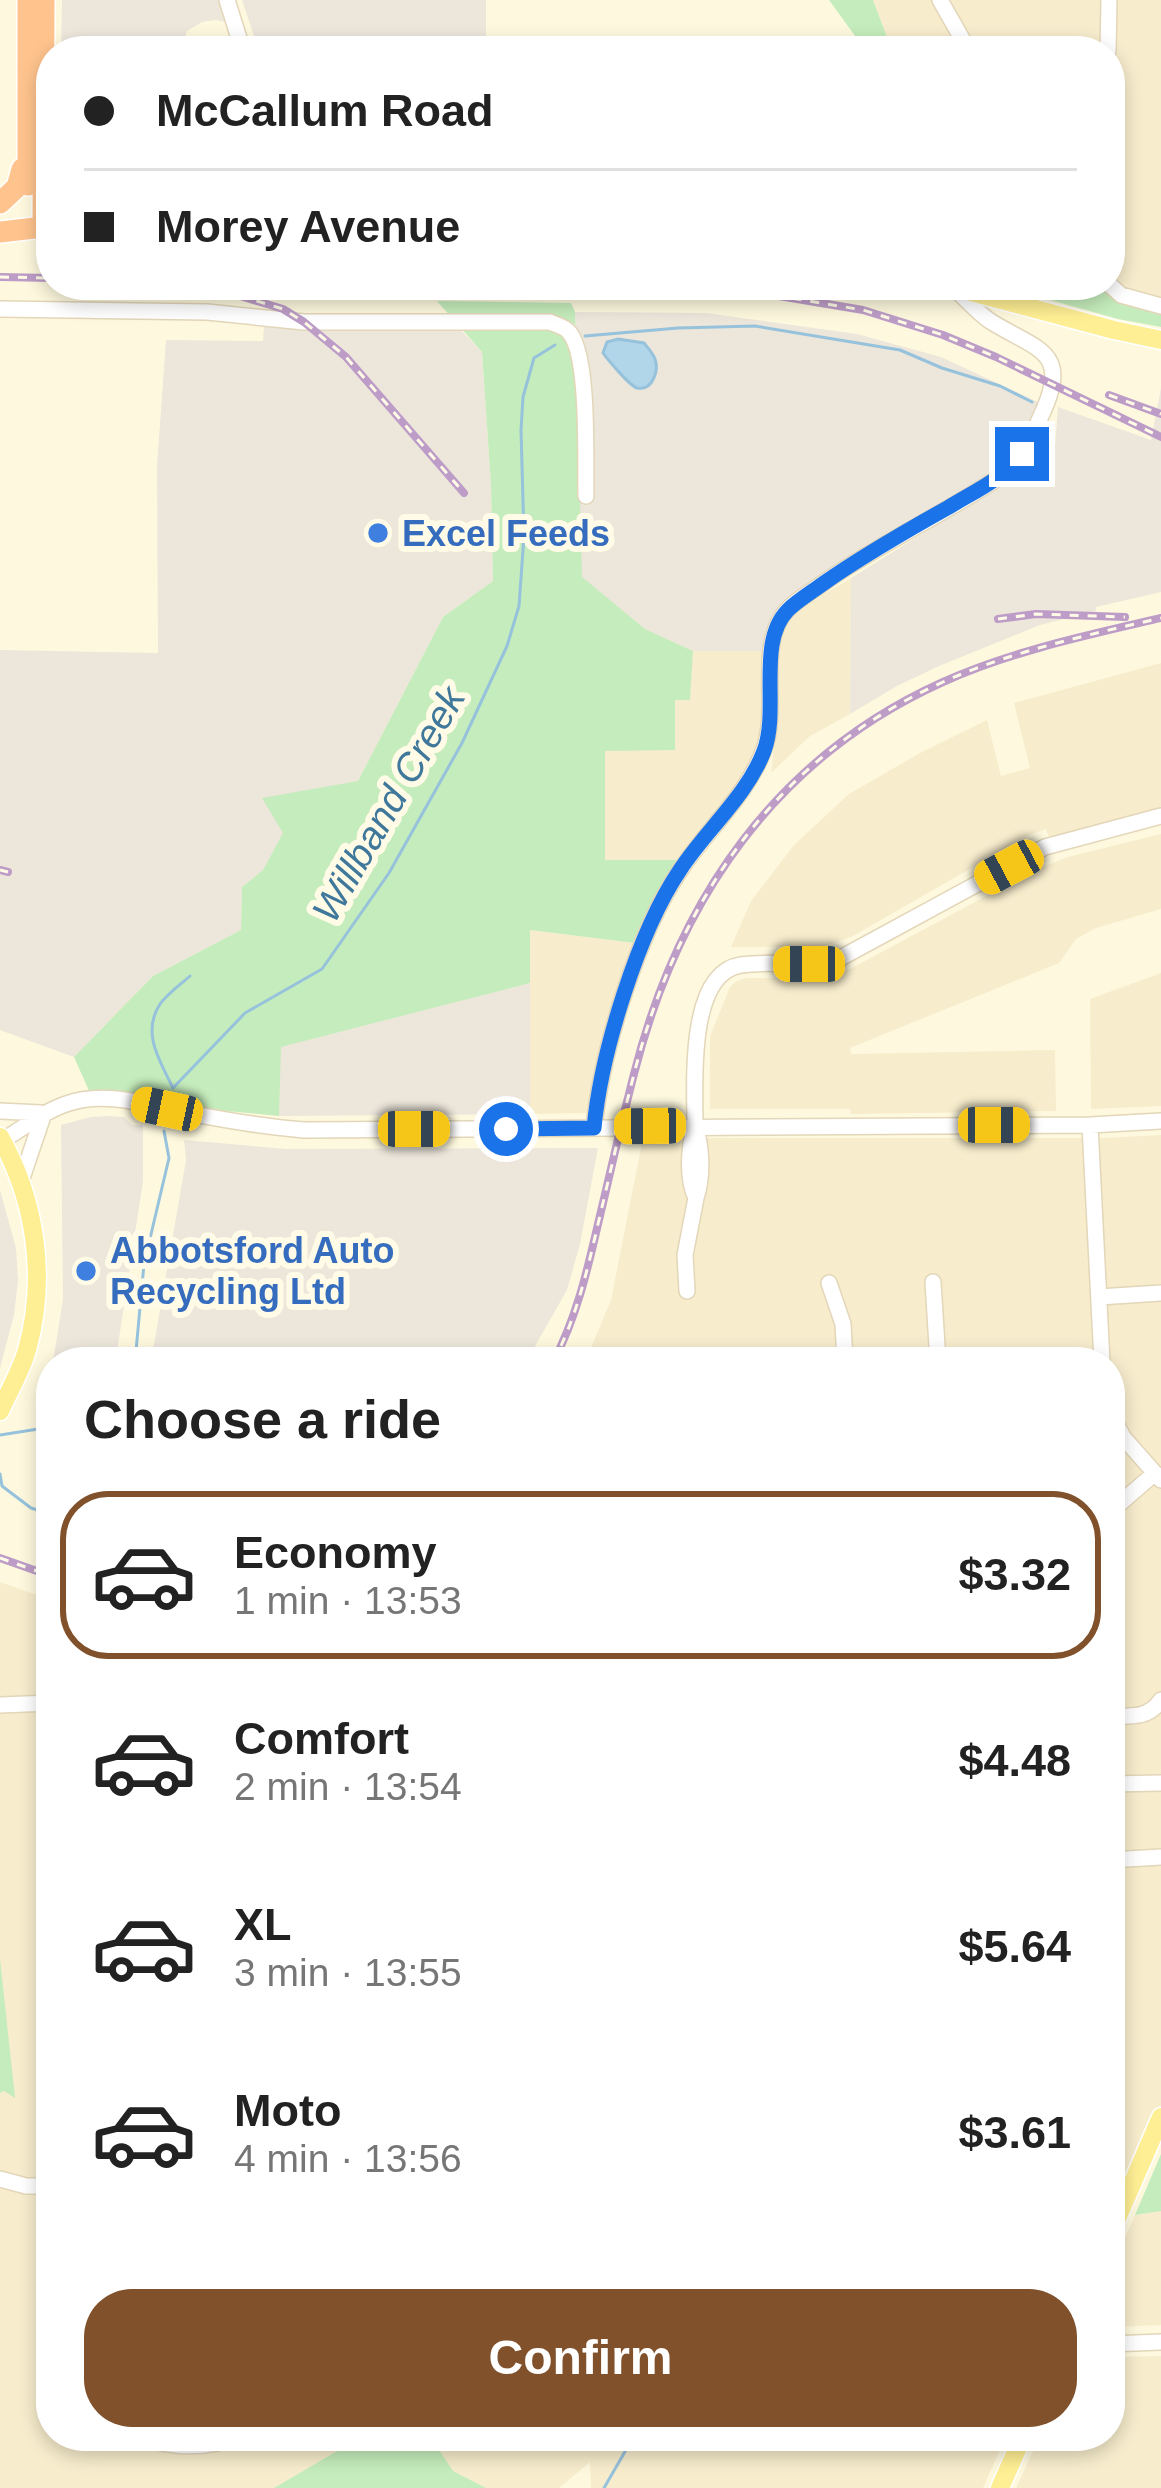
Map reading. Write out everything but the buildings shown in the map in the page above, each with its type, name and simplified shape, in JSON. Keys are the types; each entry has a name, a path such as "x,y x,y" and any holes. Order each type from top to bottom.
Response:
{"highway":[{"path":"28,0 36,80"},
{"path":"40,36 44,0"},
{"path":"36,64 36,98"},
{"path":"0,203 17,187 22,169 24,95 35,72"},
{"path":"0,216 36,224"},
{"path":"0,232 36,226"}],"main road":[{"path":"1002,300 1161,340"},
{"path":"1,1139 21,1181 35,1245 37,1290 26,1353 1,1410"},
{"path":"1125,2200 1161,2117"},
{"path":"1000,2488 1016,2451"}],"street":[{"path":"227,0 238,36"},
{"path":"940,0 960,36"},
{"path":"1108,36 1109,0"},
{"path":"1125,297 1161,306"},
{"path":"594,1128 601,1082 642,943 680,870 752,776 764,752 772,712 771,650 782,616 868,553 1007,472 1022,454 1050,398 1052,361 964,300"},
{"path":"0,309 207,313 304,322 550,322 568,331 583,372 586,496"},
{"path":"687,1291 685,1256 696,1198 691,1188 691,1140 696,1029 722,972 745,964 835,961 1045,848 1161,816"},
{"path":"1,1139 44,1113 92,1098 278,1128 1161,1121"},
{"path":"0,1111 44,1113"},
{"path":"21,1181 44,1113"},
{"path":"1090,1125 1101,1347"},
{"path":"933,1282 937,1347"},
{"path":"829,1283 843,1324 844,1347"},
{"path":"1099,1297 1161,1293"},
{"path":"1125,1439 1158,1477 1125,1501"},
{"path":"0,1705 36,1704"},
{"path":"1125,1716 1155,1707"},
{"path":"1125,1784 1161,1783"},
{"path":"1125,1859 1161,1857"},
{"path":"0,2179 36,2186"},
{"path":"1125,2343 1161,2342"}],"shaded area":[{"path":"62,0 220,0 227,22 202,22 185,36 61,36"},
{"path":"242,0 486,0 486,36 254,36"},
{"path":"873,0 1161,0 1161,311 1115,300 1125,300 1125,36 887,36"},
{"path":"575,312 706,313 857,334 941,357 1038,402 1024,439 1002,466 792,600 767,651 693,651 645,629 581,577"},
{"path":"457,326 482,352 493,581 443,617 358,781 284,833 263,870 242,887 241,930 153,976 74,1057 0,1030 0,650 158,653 157,466 166,340 263,341 264,327"},
{"path":"1161,388 1161,592 1040,625 939,666 850,714 851,578 1002,484 1026,474 1053,474 1058,407 1151,440"},
{"path":"851,578 850,714 810,736 771,773 782,634 799,609"},
{"path":"693,651 767,651 760,751 685,860 605,860 605,751 675,699 690,699"},
{"path":"1161,663 1161,809 1049,838 1046,829 1027,836 832,944 731,947 751,901 794,845 849,794 987,720 1001,776 1030,768 1014,703"},
{"path":"1161,834 1161,909 1096,928 1076,939 1059,963 850,1048 851,1054 1055,1050 1056,1111 851,1114 850,1109 710,1109 710,1036 735,982 809,978 850,969 1035,870"},
{"path":"530,930 635,943 588,1113 530,1114"},
{"path":"1161,973 1161,1106 1091,1109 1090,999"},
{"path":"530,983 530,1114 279,1116 280,1047"},
{"path":"91,1117 124,1117 132,1125 143,1125 143,1181 118,1347 55,1347 63,1299 61,1125"},
{"path":"1161,1135 1161,2111 1125,2195 1125,1347 591,1347 611,1300 643,1138"},
{"path":"184,1140 286,1149 598,1148 567,1290 535,1347 154,1347 186,1160"},
{"path":"0,1190 16,1248 18,1280 0,1368"},
{"path":"0,1582 36,1595 36,2451 337,2451 274,2488 0,2488"},
{"path":"1161,2211 1161,2325 1125,2326 1125,2238 1135,2215"},
{"path":"1161,2356 1161,2488 1016,2488 1033,2451 1125,2451 1125,2357"},
{"path":"440,2451 999,2451 983,2488 591,2488 590,2462 559,2488 486,2488 453,2471"}],"green space":[{"path":"829,0 873,0 887,36 855,36"},
{"path":"1050,300 1117,300 1161,311 1161,327"},
{"path":"437,301 571,303 575,312 582,577 645,629 693,651 690,700 675,700 675,750 605,751 605,860 685,860 635,943 530,930 530,983 281,1047 279,1116 90,1093 74,1057 153,976 241,930 242,887 263,870 283,833 262,798 358,781 443,617 493,581 482,352"},
{"path":"0,1959 15,2098 0,2093"},
{"path":"1161,2154 1161,2211 1135,2215"},
{"path":"337,2451 440,2451 453,2471 486,2488 274,2488"}],"water":[{"path":"607,342 644,343 653,355 655,374 647,386 634,386 603,353"}],"waterway":[{"name":"Willband Creek","path":"585,336 755,326 900,350 1032,402"},
{"name":"Willband Creek","path":"190,976 160,1004 152,1026 158,1057 173,1088 245,1013 322,969 389,873 462,743 507,646 519,606 524,536 523,397 534,358 555,345"},
{"name":"Willband Creek","path":"136,1347 144,1264 169,1158 164,1131"},
{"name":"Willband Creek","path":"0,1435 36,1429"},
{"path":"0,1474 2,1486 36,1510"},
{"path":"604,2488 625,2451"}],"railway":[{"path":"0,277 36,278"},
{"path":"253,300 283,309 346,357 464,493"},
{"path":"803,300 863,310 943,335 1161,437"},
{"path":"1109,395 1161,414"},
{"path":"998,619 1036,614 1125,617"},
{"path":"560,1347 585,1277 653,1010 707,893 742,841 783,793 830,750 884,713 996,661 1161,618"},
{"path":"0,870 8,872"},
{"path":"0,1558 36,1571"}],"place":[{"name":"Excel Feeds","path":"378,533"},
{"name":"Abbotsford Auto Recycling Ltd","path":"86,1271"}],"route":[{"path":"506,1129 594,1128 601,1082 642,943 680,870 752,776 764,752 772,712 771,650 782,616 868,553 997,479 1022,454"}]}
